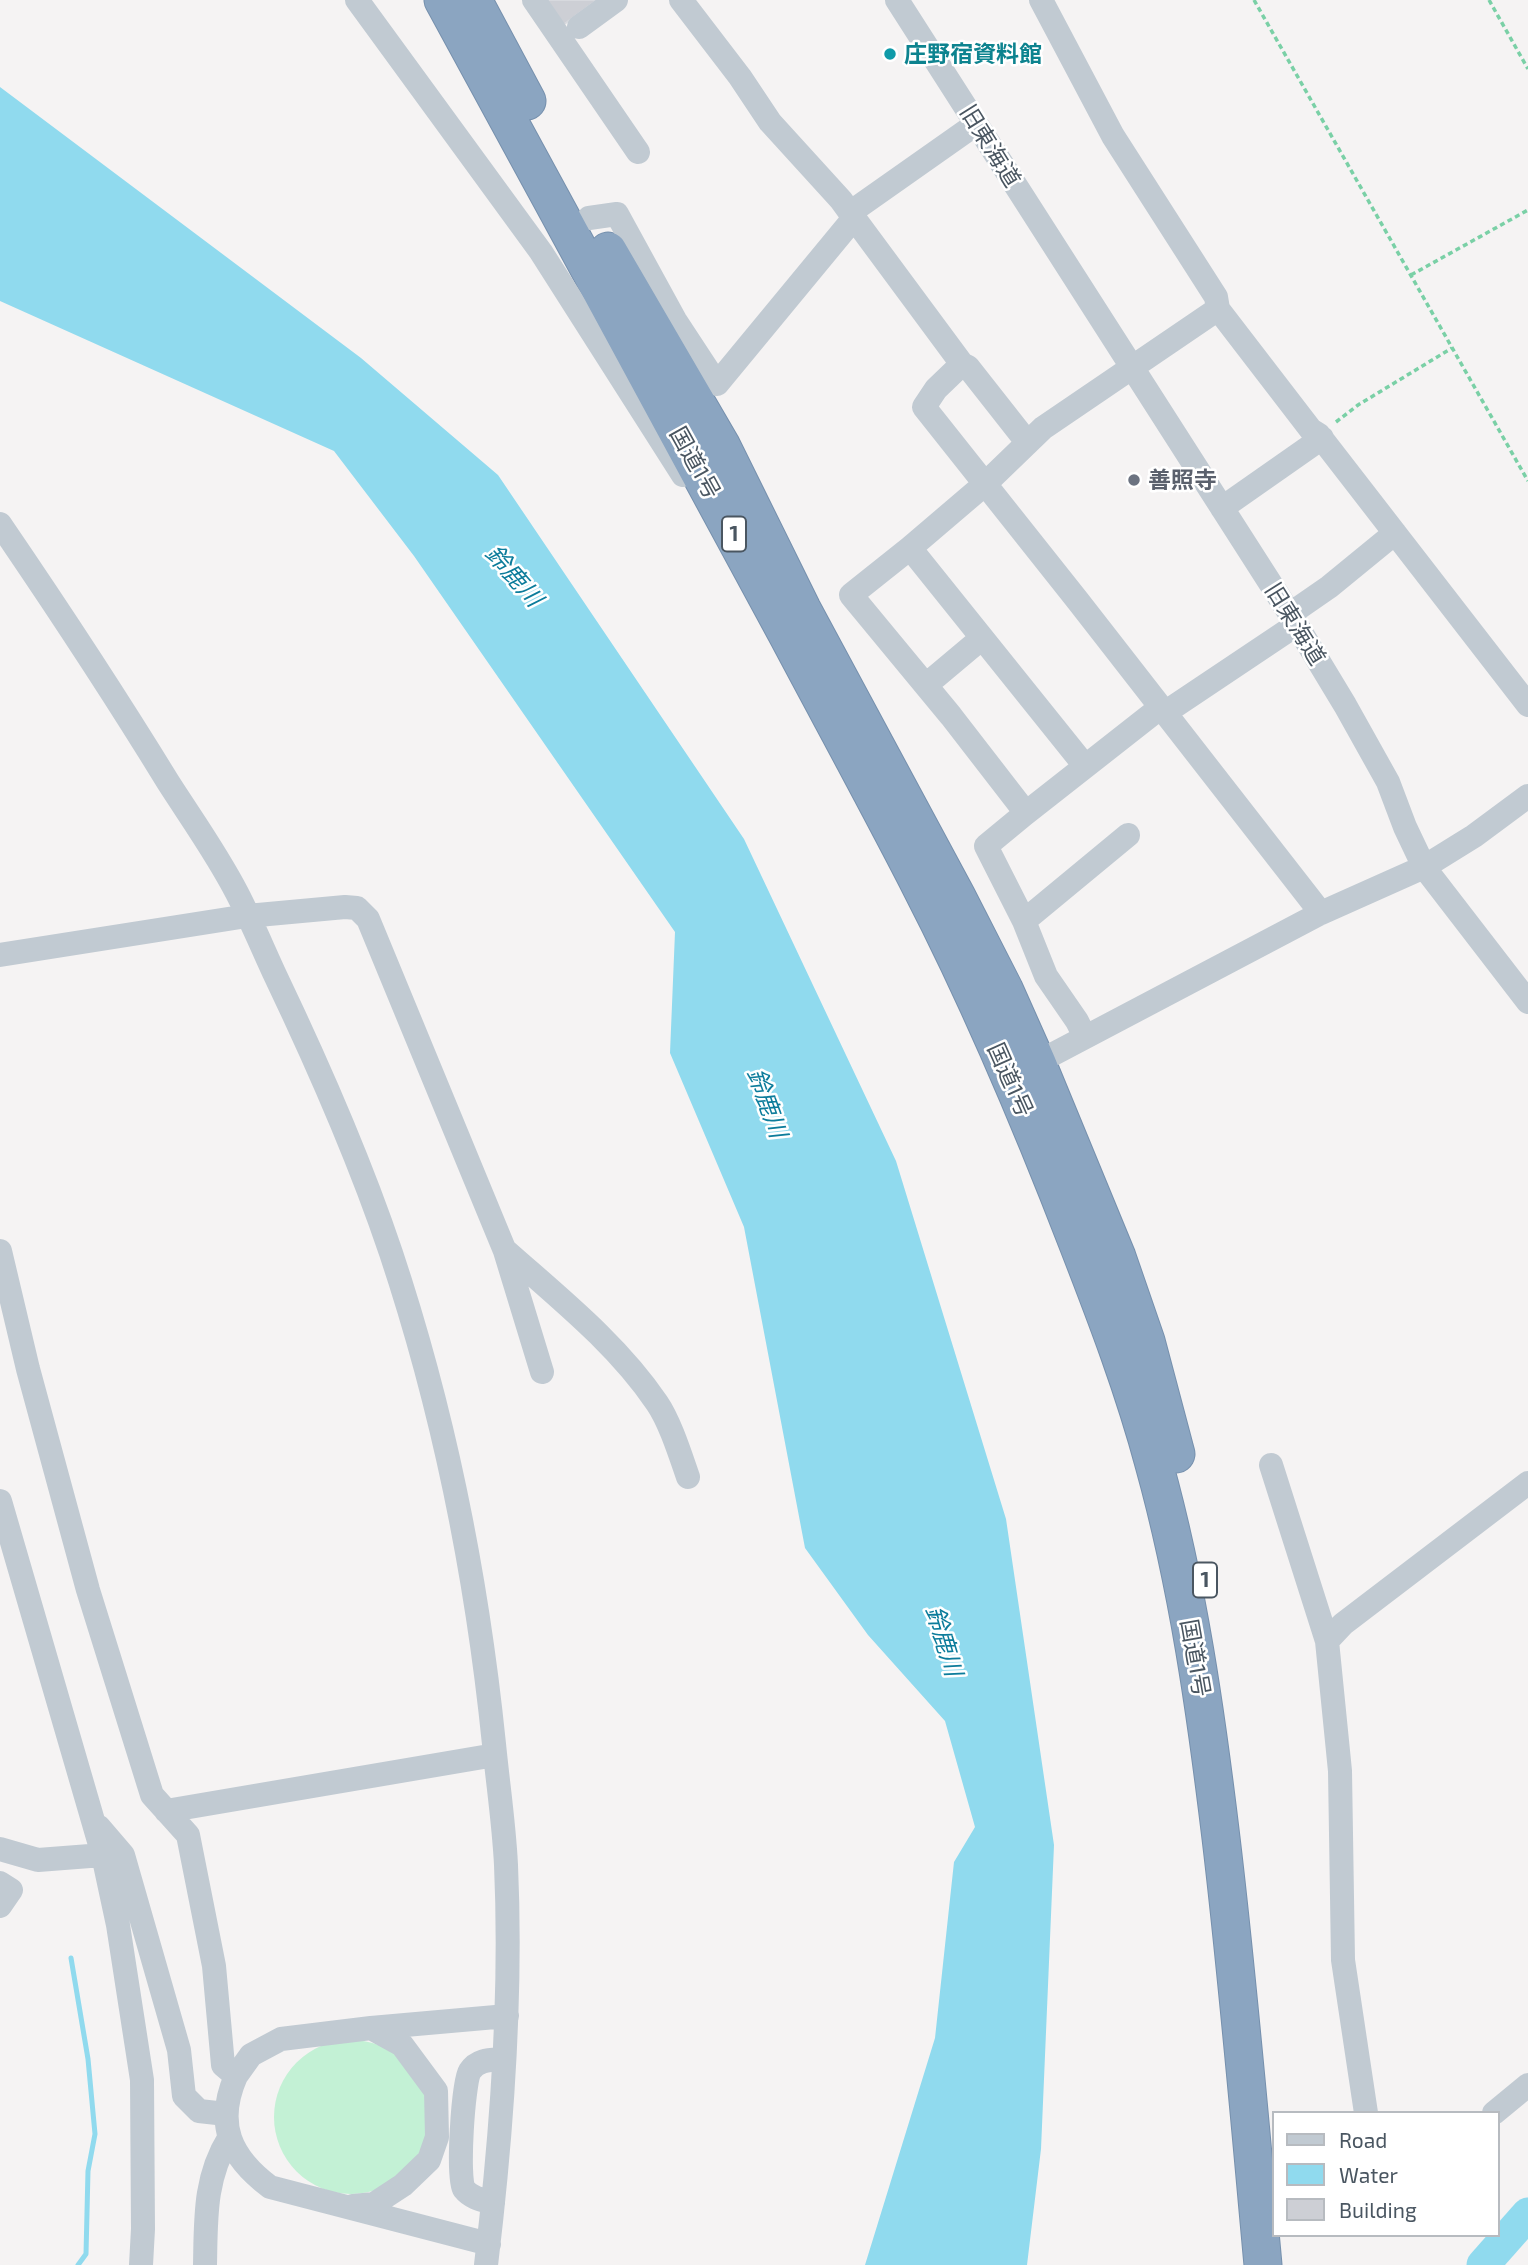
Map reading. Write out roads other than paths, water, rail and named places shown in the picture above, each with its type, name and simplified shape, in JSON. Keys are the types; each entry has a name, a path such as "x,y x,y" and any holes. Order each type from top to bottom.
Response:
{"highway":[{"name":"国道1号","path":"443,0 695,461 922,888 1023,1069 1117,1257 1146,1341 1199,1551 1230,1715 1253,1896 1273,2111"},
{"name":"国道1号","path":"473,0 589,218 721,445 802,609 963,908 1023,1069 1055,1184 1106,1316 1155,1466 1176,1558 1193,1643 1212,1765 1265,2179 1263,2265"},
{"path":"1286,2237 1288,2265"}],"street":[{"path":"357,0 541,252 790,640"},
{"path":"534,0 638,152"},
{"path":"579,27 616,0"},
{"path":"681,0 740,77 770,122 853,215 962,364 968,367 1027,442"},
{"name":"旧東海道","path":"897,0 1345,705 1388,782 1405,827 1428,872 1528,1002"},
{"path":"1041,0 1113,135 1216,297 1218,309 1528,705"},
{"path":"589,218 617,214 675,320 717,384 853,215 976,124"},
{"path":"1026,813 926,685 851,595 985,484 1042,428 1218,309"},
{"path":"962,364 936,388 924,407 1321,913"},
{"path":"1222,508 1320,436"},
{"path":"0,524 97,667 236,891 307,1042 351,1146 392,1255 422,1355 472,1572 486,1664 503,1812 507,2016 488,2255 347,2206 270,2187 239,2158 228,2126 228,2094 236,2076 251,2055 281,2039 507,2016"},
{"path":"1085,1037 1046,976 1024,921 986,846 1085,766 1293,620 1395,533"},
{"path":"911,548 1085,766"},
{"path":"926,685 982,638"},
{"path":"1023,1069 1321,913 1428,872 1528,796"},
{"path":"1024,921 1128,835"},
{"path":"0,955 247,916 345,906 358,908 368,919 505,1251 542,1372"},
{"path":"0,1251 28,1370 88,1590 152,1795 188,1835 214,1966 223,2065 236,2076"},
{"path":"505,1251 583,1319 651,1395 658,1404 688,1477"},
{"path":"1271,1465 1327,1642 1340,1771 1343,1960 1366,2111"},
{"path":"1327,1642 1343,1625 1528,1483"},
{"path":"0,1501 94,1821 118,1925 142,2080 141,2265"},
{"path":"166,1811 495,1755"},
{"path":"94,1821 123,1855 179,2050 184,2096 199,2111 228,2126"},
{"path":"0,1849 38,1860 103,1855"},
{"path":"0,1883 11,1890 0,1906"},
{"path":"347,2206 374,2204 403,2185 434,2137 436,2091 402,2045 371,2028"},
{"path":"493,2203 473,2197 462,2188 459,2170 465,2090 469,2072 479,2061 504,2059"},
{"path":"1496,2111 1528,2085"},
{"path":"436,2091 465,2090"},
{"path":"205,2265 207,2201 217,2157 228,2126"},
{"path":"434,2137 463,2128 500,2130"},
{"path":"434,2137 459,2170"}],"water":[{"name":"鈴鹿川","path":"0,87 361,358 498,475 744,839 896,1161 1006,1519 1054,1845 1041,2149 1027,2265 865,2265 935,2038 954,1862 975,1827 945,1721 868,1635 805,1548 744,1227 670,1053 675,932 414,556 334,451 0,301"}],"waterway":[{"path":"71,1958 88,2059 95,2134 88,2171 86,2254 78,2265"},
{"path":"1483,2265 1528,2214"}],"place":[{"name":"庄野宿資料館","path":"890,54"},
{"name":"善照寺","path":"1134,480"}]}
